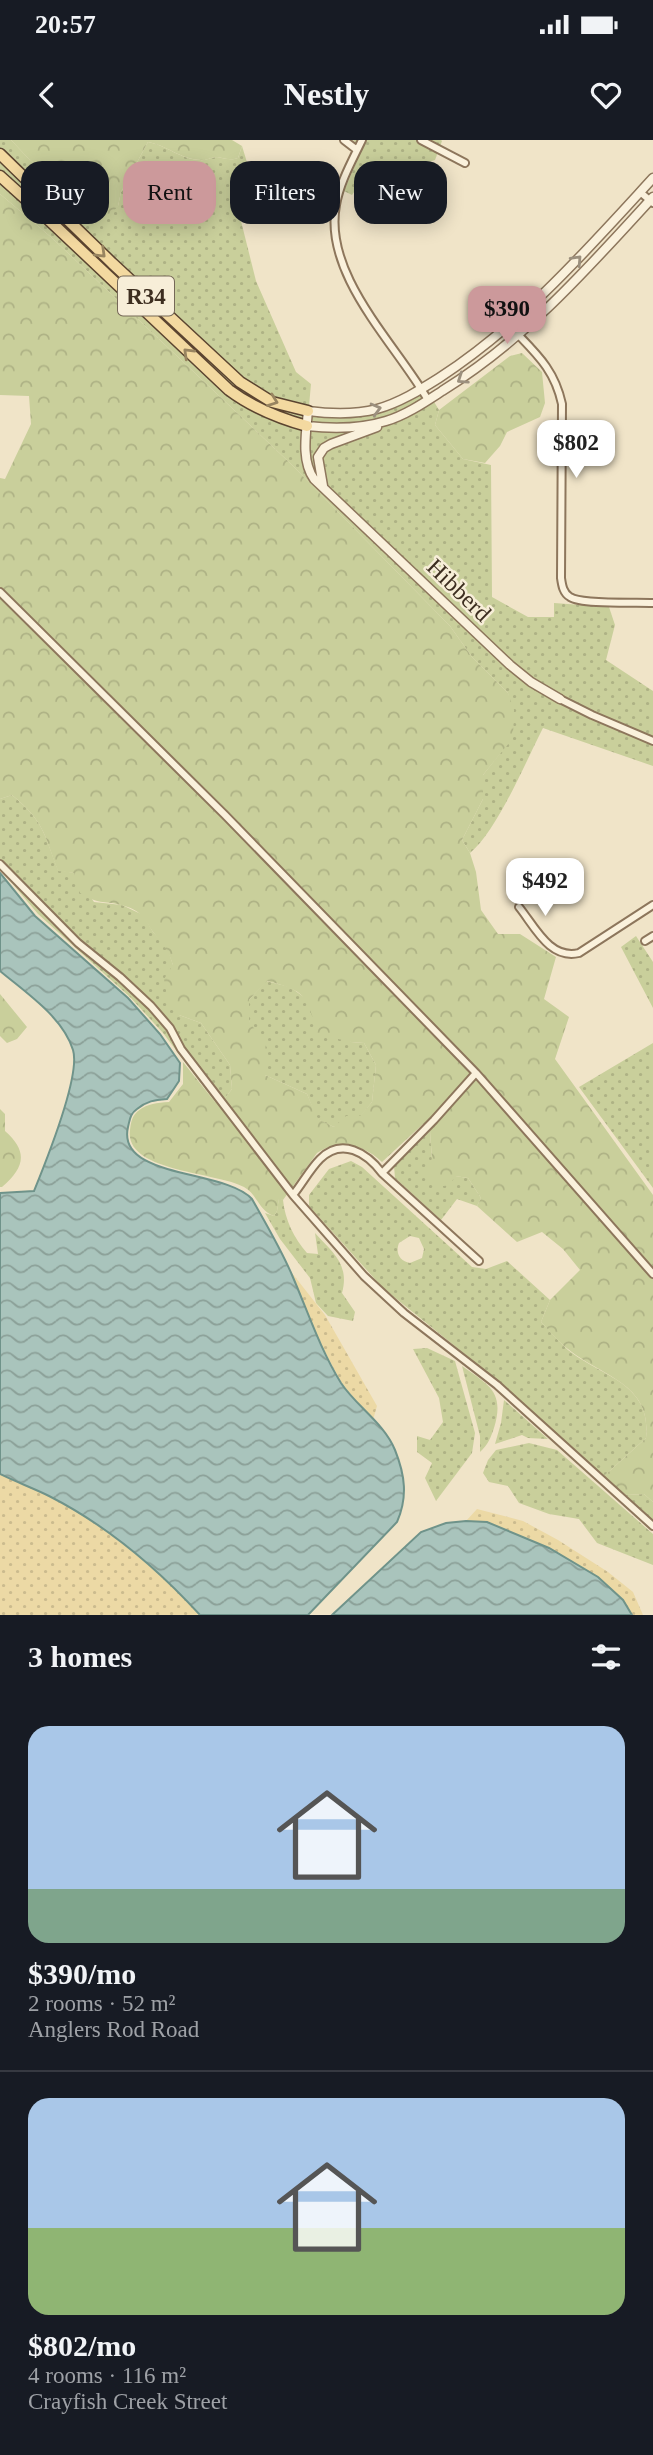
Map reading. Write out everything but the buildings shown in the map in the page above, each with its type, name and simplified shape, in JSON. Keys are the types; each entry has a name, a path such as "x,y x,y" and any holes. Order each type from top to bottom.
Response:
{"main road":[{"name":"R34","path":"0,154 240,382 272,402 308,411"},
{"name":"R34","path":"0,176 229,390 279,419 307,426"}],"street":[{"path":"344,140 357,150"},
{"path":"362,140 343,181 336,204 334,228 337,251 352,284 428,400"},
{"path":"421,140 465,163"},
{"path":"308,411 344,414 367,411 388,405 422,389 509,325 562,276 653,177"},
{"path":"323,486 318,457 324,448 375,428 428,400 460,381 519,336 652,200 640,192"},
{"path":"509,325 549,368 558,386 562,404 561,578 564,590 571,598 583,601 653,603"},
{"name":"Hibberd","path":"308,411 307,464 311,475 531,682 560,699 653,741"},
{"path":"307,426 349,428 388,420"},
{"path":"0,592 225,816 476,1073 653,1274"},
{"path":"0,864 78,943 120,977 170,1028 181,1049 293,1195 364,1276 404,1314 497,1385 653,1526"},
{"path":"519,907 549,945 560,953 579,953 653,905"},
{"path":"645,941 653,936"},
{"path":"382,1172 476,1073"},
{"path":"293,1195 320,1159 335,1151 353,1150 362,1153 370,1157 382,1172 479,1261"}],"green space":[{"path":"0,140 11,140 31,161 21,161 21,212 0,194"},
{"path":"11,140 232,140 242,146 238,158 217,157 203,160 187,158 148,142 138,161 123,161 123,188 118,206 110,215 109,161 31,161"},
{"path":"353,140 442,141 435,160 432,161 357,161 362,149"},
{"path":"148,142 187,158 202,160 217,157 238,158 242,146 247,161 230,161 230,224 242,224 256,281 296,372 311,384 309,406 340,409 373,406 397,397 422,382 439,410 435,425 463,459 491,465 492,597 528,617 554,617 554,603 609,607 615,625 606,660 653,691 653,766 543,728 500,812 480,843 470,853 462,840 483,799 483,775 513,737 508,693 472,657 450,626 290,463 35,224 109,224 109,208 118,206 123,188 123,224 216,224 216,161 138,161"},
{"path":"354,168 354,192 352,195 344,191"},
{"path":"0,194 21,212 21,224 35,224 52,238 290,463 450,626 472,657 508,693 514,710 513,738 483,775 483,799 462,840 470,853 476,872 481,910 498,934 520,934 556,957 544,999 569,1017 555,1059 653,1195 653,1502 644,1494 626,1495 603,1477 646,1438 646,1420 641,1405 622,1383 581,1359 557,1340 541,1322 550,1300 580,1270 563,1249 542,1232 517,1242 477,1206 481,1198 468,1178 455,1176 450,1185 437,1187 423,1171 432,1159 430,1131 423,1124 382,1162 367,1151 351,1146 334,1146 317,1153 283,1200 279,1199 274,1216 244,1187 156,1163 141,1155 132,1144 130,1130 134,1115 149,1105 169,1102 183,1084 183,1062 215,1102 225,1098 232,1089 230,1065 201,1023 179,1015 168,1001 164,979 173,965 165,947 144,918 128,907 96,901 80,893 74,873 58,871 42,829 31,813 12,795 0,799 0,478 5,479 31,424 29,396 0,395","holes":["267,981 298,992 307,1003 317,1034 364,1043 376,1065 372,1102 360,1116 346,1116 334,1127 318,1119 307,1094 265,1075 268,1049 249,1021 249,1000"]},
{"path":"522,353 542,372 545,403 540,417 507,432 500,446 485,463 463,459 435,425 439,410 510,356"},
{"path":"12,795 37,821 58,870 74,873 94,902 122,905 143,915 153,932 167,947 173,965 179,1015 201,1023 230,1065 232,1089 225,1098 215,1102 163,1033 130,997 38,914 0,869 0,799"},
{"path":"636,936 653,962 653,1008 621,947"},
{"path":"266,981 290,987 308,1000 351,1042 364,1043 376,1065 372,1102 360,1117 334,1127 317,1119 307,1094 265,1075 249,1021 249,1000"},
{"path":"0,994 27,1027 17,1039 7,1043 0,1036"},
{"path":"653,1043 653,1188 579,1087"},
{"path":"0,1109 5,1114 5,1131 18,1146 21,1160 15,1173 2,1187 0,1187"},
{"path":"430,1131 432,1160 424,1171 468,1178 481,1198 477,1206 457,1199 441,1220 395,1178 394,1166"},
{"path":"351,1161 362,1167 472,1267 486,1269 507,1261 550,1300 541,1322 558,1340 568,1350 633,1393 646,1420 646,1438 603,1477 498,1381 383,1288 309,1206 309,1195 329,1169","holes":["410,1236 419,1238 424,1249 422,1258 410,1263 399,1256 399,1243"]},
{"path":"279,1198 283,1200 291,1228 307,1253 318,1254 315,1233 338,1259 344,1274 342,1293 355,1312 353,1321 328,1316 316,1303 310,1278 280,1239 265,1213 274,1216"},
{"path":"427,1348 455,1361 475,1433 472,1453 436,1501 425,1478 432,1463 417,1452 417,1436 430,1440 443,1422 439,1398 413,1349"},
{"path":"462,1366 487,1384 496,1398 497,1416 494,1428 480,1452 480,1436"},
{"path":"504,1400 548,1439 522,1435 495,1444"},
{"path":"529,1443 557,1450 653,1534 653,1565 597,1543 579,1519 549,1514 519,1503 508,1486 489,1482 483,1473 496,1450"},
{"path":"644,1494 653,1502 653,1522 626,1495"}],"sand":[{"path":"292,1273 325,1315 377,1406 373,1420 342,1384 314,1331"},
{"path":"0,1474 49,1496 91,1520 148,1564 200,1615 0,1615"},
{"path":"477,1509 523,1521 558,1540 608,1572 633,1592 643,1615 632,1615 623,1600 598,1577 549,1548 487,1522 466,1521"}],"water":[{"path":"0,873 35,916 128,998 160,1034 180,1063 179,1081 167,1099 147,1103 132,1115 128,1127 129,1144 139,1156 155,1165 220,1182 238,1189 252,1199 288,1265 320,1344 341,1383 384,1431 395,1450 404,1486 403,1504 397,1522 308,1615 200,1615 148,1564 91,1520 49,1496 0,1474 0,1193 34,1191 61,1120 74,1062 73,1050 61,1027 42,1006 0,971"},
{"path":"487,1522 549,1548 598,1577 623,1600 632,1615 332,1615 421,1532 446,1523"}]}
